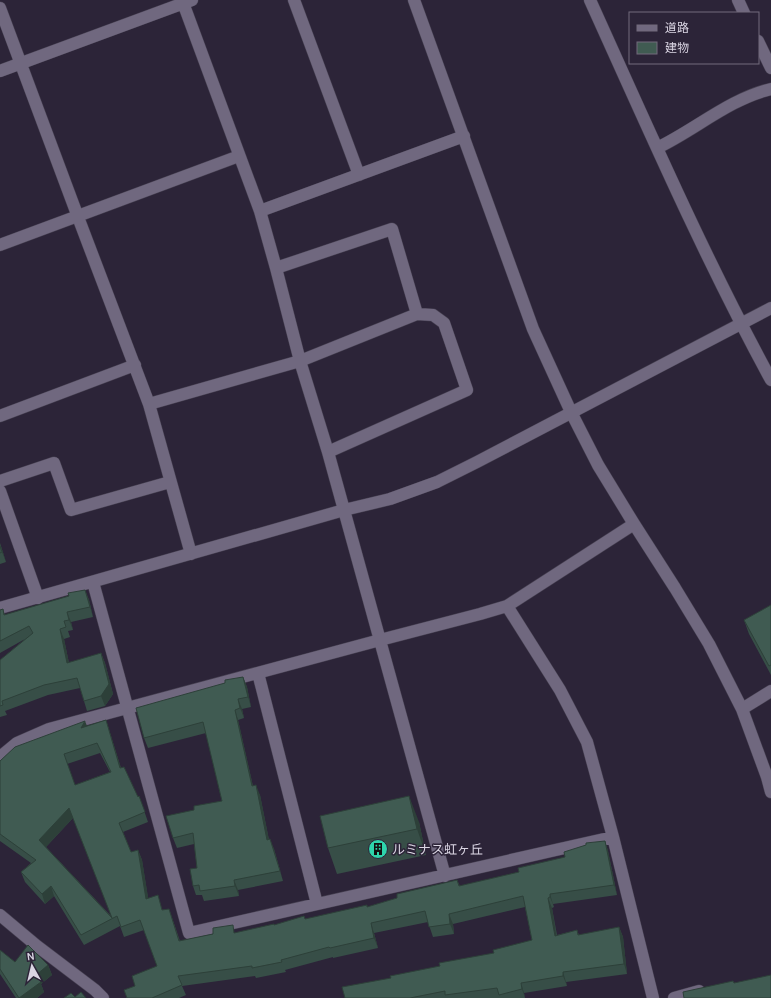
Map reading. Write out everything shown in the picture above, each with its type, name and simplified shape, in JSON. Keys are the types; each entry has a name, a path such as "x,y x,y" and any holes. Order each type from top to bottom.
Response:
{"street":[{"path":"294,0 359,174"},
{"path":"414,0 533,330 571,412 598,465 705,638 742,709 771,792"},
{"path":"590,0 692,224 740,324 771,380"},
{"path":"738,0 744,12"},
{"path":"0,71 186,1 239,156 260,211 300,361 328,452 445,876"},
{"path":"0,8 149,404 191,554"},
{"path":"759,43 771,68"},
{"path":"657,148 670,142 731,105 771,89"},
{"path":"260,211 464,136"},
{"path":"0,245 239,156"},
{"path":"276,268 392,229 417,314"},
{"path":"0,608 344,510 390,499 437,482 771,308"},
{"path":"149,404 300,361 417,314 433,315 444,323 467,390 328,452"},
{"path":"0,416 135,365"},
{"path":"0,481 54,463 71,510 170,482"},
{"path":"0,491 38,598"},
{"path":"0,757 17,743 49,729 507,606 634,524"},
{"path":"94,582 189,933 613,837"},
{"path":"507,606 560,690 587,742 613,837 653,998"},
{"path":"258,673 316,904"},
{"path":"742,709 771,691"},
{"path":"0,915 37,946 95,990 103,998"},
{"path":"674,998 710,988"}],"building":[{"path":"85,590 90,607 67,612 69,620 64,621 66,627 60,629 67,663 101,653 109,684 101,696 84,701 77,678 44,685 2,701 3,705 0,706 0,660 33,633 29,626 0,641 0,610 3,609 4,615 69,596 68,593"},
{"path":"771,605 771,665 769,666 744,620"},
{"path":"243,677 248,697 238,699 240,708 235,710 252,786 256,785 267,840 270,839 280,871 234,880 235,886 200,891 199,885 193,886 190,869 197,868 193,833 173,838 166,816 194,810 194,806 222,801 203,722 144,738 136,708 225,683 225,680"},
{"path":"106,720 120,768 124,767 138,797 139,796 145,812 119,823 131,852 138,850 146,899 158,895 162,910 169,909 179,941 213,934 213,928 233,925 234,933 274,925 304,916 305,919 367,905 367,907 397,898 397,894 457,880 459,886 519,872 518,868 565,857 564,852 586,845 586,843 605,841 614,885 550,894 550,897 548,898 555,936 577,930 578,935 619,927 624,964 563,972 563,976 521,983 522,989 499,995 497,988 445,995 445,991 410,998 345,998 342,987 391,978 390,976 440,966 439,963 494,953 493,950 532,940 523,896 449,914 450,924 429,927 425,911 371,923 374,938 329,947 281,960 282,962 252,968 252,966 178,976 182,985 152,998 127,998 124,990 135,986 132,976 157,966 140,920 121,927 117,916 81,935 51,886 42,894 21,872 36,860 0,834 0,761 15,747 85,721 81,728","holes":["97,743 111,772 75,785 64,754","69,808 112,918 39,840"]},
{"path":"409,796 417,829 328,848 320,816"},
{"path":"28,945 48,965 35,976 41,982 19,998 0,969 0,950 15,962"},
{"path":"771,975 771,998 684,998 683,992 733,981 734,983"},
{"path":"81,992 86,998 64,998 71,993 75,997"}],"place":[{"name":"ルミナス虹ヶ丘","path":"378,849"}]}
